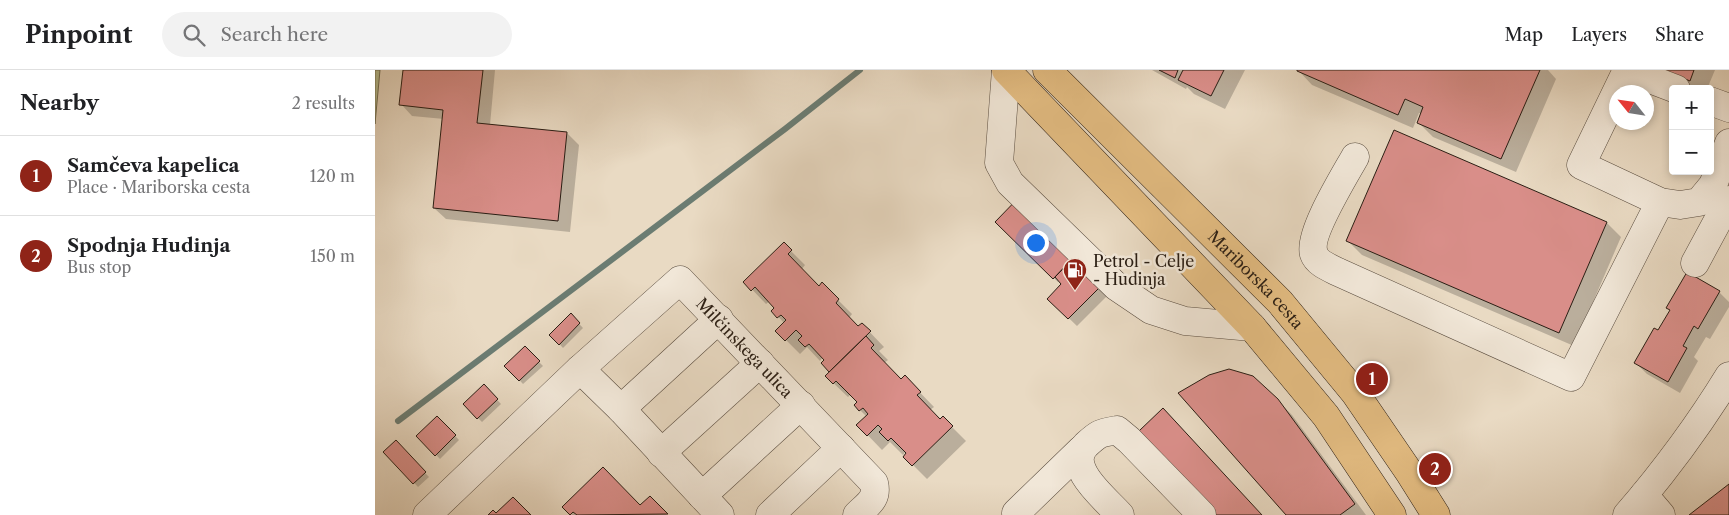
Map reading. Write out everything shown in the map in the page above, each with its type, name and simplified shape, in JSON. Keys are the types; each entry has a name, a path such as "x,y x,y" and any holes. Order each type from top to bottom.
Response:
{"main road":[{"name":"Mariborska cesta","path":"1006,70 1252,327 1326,416 1392,515"},
{"name":"Mariborska cesta","path":"1047,70 1280,302 1355,393 1436,515"}],"street":[{"path":"1006,70 999,163 1010,182 1117,287 1151,310 1185,321 1252,327"},
{"path":"1669,86 1626,70 1581,165 1660,202 1680,205 1699,202 1713,185 1729,143"},
{"path":"1714,102 1729,108"},
{"path":"1355,157 1316,230 1312,247 1314,257 1338,272 1571,378 1660,202"},
{"path":"1695,263 1729,200"},
{"name":"Milčinskega ulica","path":"427,515 580,369 681,280 874,483 876,491 873,499 857,515"},
{"path":"621,409 719,319"},
{"path":"661,453 761,363"},
{"path":"580,369 621,409 711,505 801,405"},
{"path":"1644,508 1729,376"},
{"path":"1017,513 1099,433 1117,430 1202,515"},
{"path":"770,515 841,448"},
{"path":"1081,450 1080,464 1084,476 1121,515"}],"green space":[{"path":"375,70 380,70 375,124"}],"building":[{"path":"403,70 483,70 477,123 567,132 558,221 433,208 443,110 399,105"},
{"path":"1159,70 1178,70 1175,78"},
{"path":"1183,70 1224,70 1211,96 1178,80"},
{"path":"1297,70 1540,70 1501,159 1417,123 1423,107 1405,99 1398,115"},
{"path":"1664,70 1694,70 1690,81"},
{"path":"1394,130 1607,222 1559,333 1346,241"},
{"path":"1027,189 1085,246 1053,279 995,222"},
{"path":"784,242 792,250 788,254 819,286 822,282 839,299 836,303 858,326 862,323 871,331 829,372 821,363 824,360 809,344 805,347 798,340 802,336 796,330 785,341 775,331 786,320 781,315 777,318 771,311 774,308 755,287 751,291 743,282"},
{"name":"Petrol - Celje - Hudinja","path":"1077,254 1106,281 1068,319 1047,299 1061,284 1055,277"},
{"path":"1687,272 1720,291 1698,329 1694,326 1683,346 1687,348 1668,382 1634,363 1654,328 1658,330 1670,310 1666,308"},
{"path":"571,313 580,323 559,345 549,335"},
{"path":"866,336 874,345 871,348 901,379 905,375 921,392 917,395 940,419 943,416 953,426 912,466 903,457 906,453 891,438 888,441 879,432 882,429 878,425 867,436 856,425 868,414 863,408 859,411 854,405 857,402 836,381 833,384 825,376"},
{"path":"525,346 540,361 519,381 504,366"},
{"path":"1229,369 1253,376 1278,399 1355,504 1340,515 1286,515 1178,393 1209,375"},
{"path":"1371,374 1376,378 1372,383 1367,379"},
{"path":"484,384 498,399 477,419 463,404"},
{"path":"1163,408 1262,515 1216,515 1139,431"},
{"path":"437,416 456,435 435,456 416,436"},
{"path":"396,440 426,472 413,484 383,452"},
{"path":"603,467 640,505 650,496 668,514 577,515 573,512 570,515 562,507"},
{"path":"1729,484 1729,515 1689,515"},
{"path":"513,497 531,515 488,515 493,510 496,513"}],"waterway":[{"path":"398,421 785,129 860,70"}],"place":[{"name":"Petrol - Celje - Hudinja","path":"1075,291"},
{"name":"Samčeva kapelica","path":"1372,379"},
{"name":"Spodnja Hudinja","path":"1435,469"}]}
